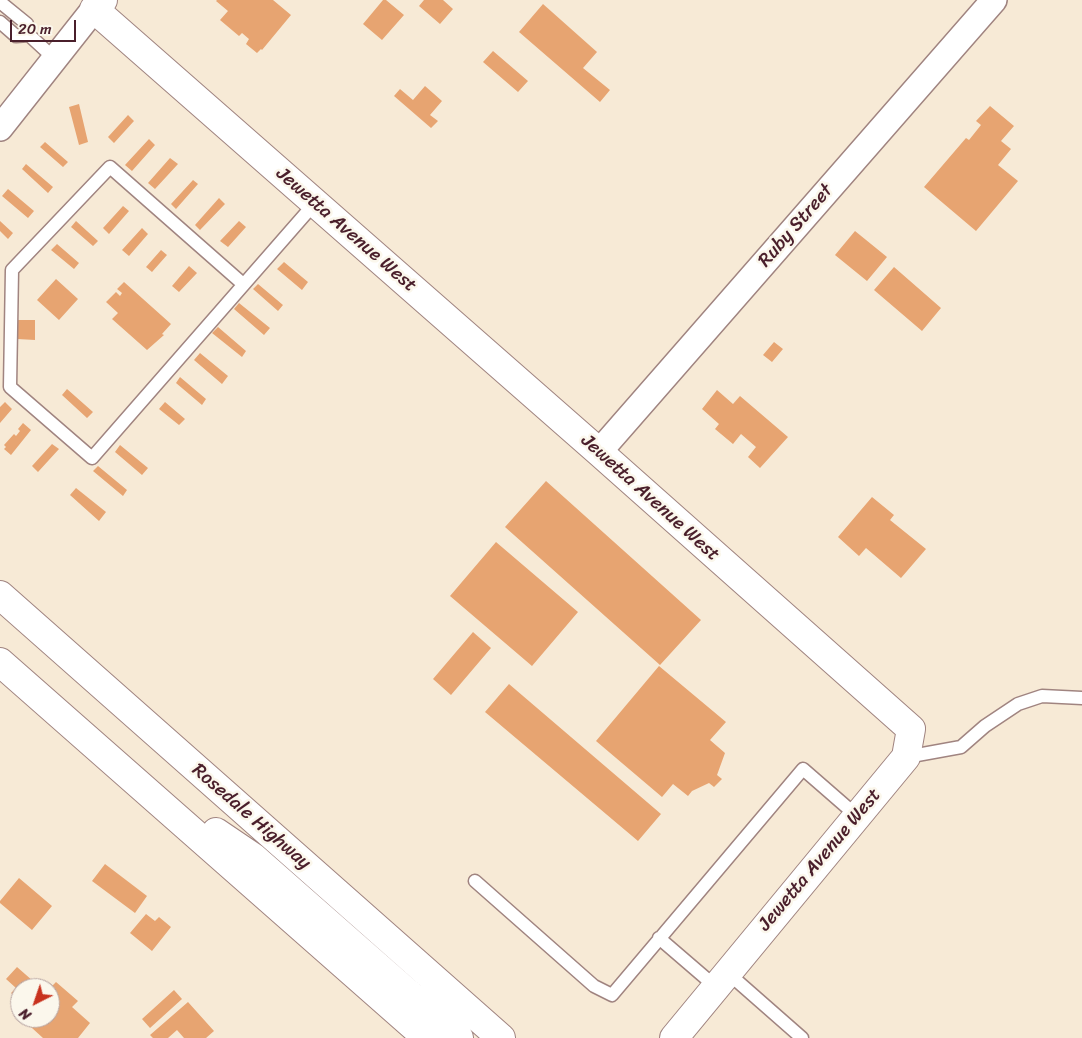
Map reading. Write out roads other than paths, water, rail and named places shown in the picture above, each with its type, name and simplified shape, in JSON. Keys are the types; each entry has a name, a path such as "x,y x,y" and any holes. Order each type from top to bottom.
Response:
{"main road":[{"name":"Jewetta Avenue West","path":"98,5 315,203 599,452 910,729 906,757 674,1038"},
{"name":"Rosedale Highway","path":"0,595 501,1038"},
{"path":"0,662 427,1038"},
{"path":"154,797 213,830 253,857 460,1038"}],"street":[{"name":"Ruby Street","path":"599,452 994,0"},
{"path":"0,128 98,5"}],"lane":[{"path":"0,2 27,24 29,35 55,58"},
{"path":"0,22 16,36 29,35"},
{"path":"244,284 110,167 12,270 10,386 92,458 315,203"},
{"path":"906,757 962,747 985,726 1018,704 1042,696 1082,698"},
{"path":"474,881 594,986 612,995 804,769 857,816"},
{"path":"659,938 722,980 802,1038"}]}
